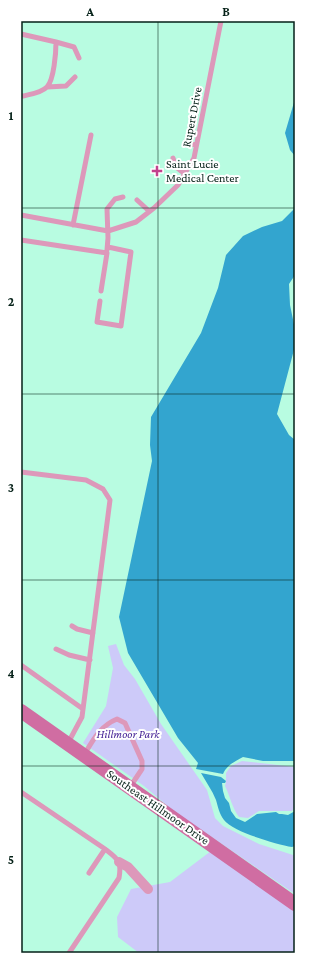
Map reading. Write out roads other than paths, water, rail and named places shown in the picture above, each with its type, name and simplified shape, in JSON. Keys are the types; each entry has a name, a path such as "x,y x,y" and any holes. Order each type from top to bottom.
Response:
{"street":[{"name":"Southeast Hillmoor Drive","path":"21,711 295,904"},
{"path":"119,862 128,867 148,889"}],"lane":[{"name":"Rupert Drive","path":"21,215 108,231 136,222 178,185 194,158 221,21"},
{"path":"21,34 74,47 79,58"},
{"path":"23,96 42,91 47,87 50,81 56,52 56,42"},
{"path":"47,87 66,86 74,77"},
{"path":"73,224 91,135"},
{"path":"186,143 196,145"},
{"path":"173,158 176,167 185,174"},
{"path":"102,291 108,247 106,209 114,199 124,197"},
{"path":"137,200 150,211"},
{"path":"21,240 107,253"},
{"path":"100,301 97,322 121,326 131,252 108,247"},
{"path":"21,472 86,480 103,489 110,500 82,717 67,743"},
{"path":"72,626 77,629 93,632"},
{"path":"56,649 69,655 90,660"},
{"path":"21,665 83,709"},
{"path":"84,755 96,735 108,722 117,719 125,723 142,761 142,769 129,787"},
{"path":"21,792 116,857 121,868 119,878 69,953"},
{"path":"89,873 105,849"}],"place":[{"name":"Saint Lucie Medical Center","path":"157,171"}],"park label":[{"name":"Hillmoor Park","path":"128,734"}]}
